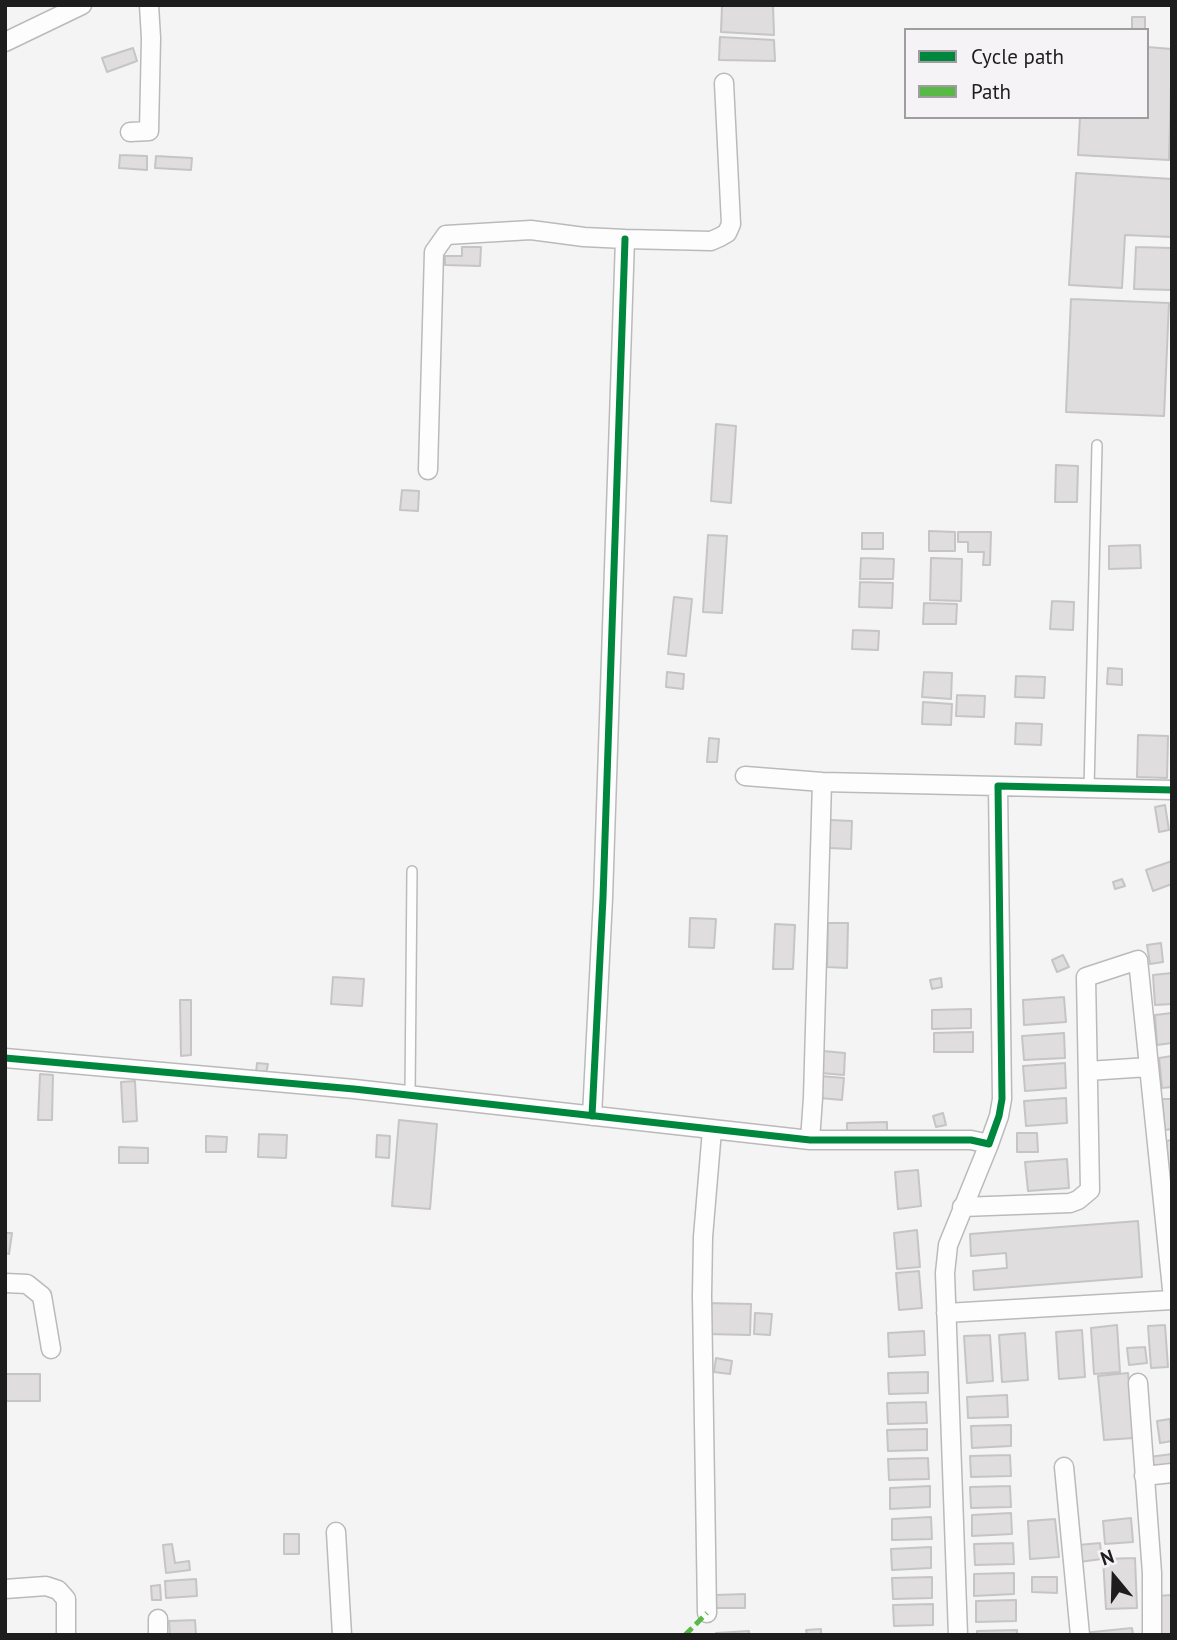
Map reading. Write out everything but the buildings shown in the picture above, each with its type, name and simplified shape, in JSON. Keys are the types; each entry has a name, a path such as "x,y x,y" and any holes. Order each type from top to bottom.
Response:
{"street":[{"path":"5,42 82,5"},
{"path":"130,132 149,131 149,5"},
{"path":"428,470 434,252 446,235 531,230 584,237 711,241 727,233 731,224 724,83"},
{"path":"592,1116 603,898 625,239"},
{"path":"745,776 822,782 1172,790"},
{"path":"810,1140 822,782"},
{"path":"958,1635 945,1273 948,1245 989,1144 1002,1099 998,786"},
{"path":"962,1207 1070,1203 1085,1196 1090,1190 1086,977 1138,960 1172,1289"},
{"path":"5,1058 410,1096 810,1140 971,1140 989,1144"},
{"path":"1088,1071 1149,1067"},
{"path":"707,1613 702,1296 703,1237 712,1130"},
{"path":"5,1283 27,1284 42,1296 51,1349"},
{"path":"946,1313 1172,1300"},
{"path":"1138,1382 1152,1573 1152,1635"},
{"path":"1064,1467 1080,1635"},
{"path":"1144,1476 1172,1473"},
{"path":"336,1532 342,1635"},
{"path":"5,1590 46,1586 58,1590 65,1599 66,1635"}],"lane":[{"path":"1089,789 1097,444"},
{"path":"410,1096 412,871"}],"marked path":[{"path":"685,1635 707,1613"}],"cycle path":[{"path":"592,1116 603,898 625,239"},
{"path":"5,1058 354,1089 810,1140 971,1140 989,1144 1002,1099 998,786 1172,790"}]}
